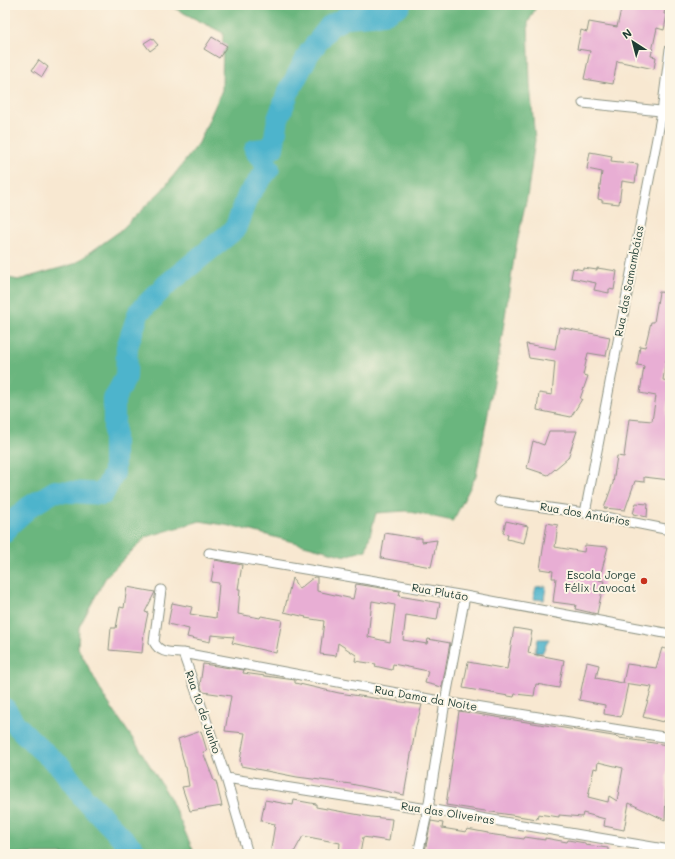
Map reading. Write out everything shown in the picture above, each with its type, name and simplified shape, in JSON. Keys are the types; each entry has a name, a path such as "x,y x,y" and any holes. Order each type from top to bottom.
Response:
{"street":[{"name":"Rua das Samambáias","path":"585,513 666,112 670,49"},
{"path":"583,103 666,112"},
{"name":"Rua dos Antúrios","path":"500,501 585,513 670,530"},
{"name":"Rua Plutão","path":"209,553 465,596 670,634"},
{"path":"161,590 154,642 157,648 162,651 183,653"},
{"path":"418,854 428,809 445,702 465,596"},
{"name":"Rua Dama da Noite","path":"183,653 445,702 670,738"},
{"name":"Rua 10 de Junho","path":"183,653 226,778 248,854"},
{"name":"Rua das Oliveiras","path":"226,778 428,809 670,850"}],"green space":[{"path":"134,5 537,5 528,23 530,84 535,140 527,197 515,252 498,361 476,476 453,521 406,511 376,513 366,550 345,556 237,527 200,521 146,537 106,577 79,627 78,648 105,698 139,748 170,798 193,850 193,854 5,854 5,277 18,280 74,264 120,231 163,189 199,143 222,90 223,33 172,7"}],"water":[{"path":"546,586 544,600 533,599 536,587"},
{"path":"538,639 549,639 542,653 535,652"}],"building":[{"path":"622,5 628,7 629,5 666,5 664,14 667,14 664,30 657,28 651,56 656,57 654,69 617,61 613,84 584,79 590,51 577,49 581,30 587,32 589,22 617,27"},
{"path":"212,37 227,46 219,58 204,49"},
{"path":"152,38 158,45 150,51 144,43"},
{"path":"39,60 48,67 42,77 32,70"},
{"path":"590,152 612,156 611,161 638,164 635,183 622,181 619,204 602,202 602,200 598,199 602,172 587,169"},
{"path":"573,268 597,270 597,268 617,271 614,290 609,289 609,293 594,290 596,283 571,278"},
{"path":"659,292 670,293 670,342 668,360 666,360 663,380 670,381 666,415 670,415 670,480 644,477 644,482 635,481 625,510 604,508 613,483 617,456 624,457 629,419 652,421 656,396 640,393 644,366 637,365 640,346 645,347 651,322 654,322"},
{"path":"559,327 610,337 606,356 588,353 583,375 588,376 580,399 582,399 571,417 537,410 539,393 552,395 555,362 529,358 526,344 555,349"},
{"path":"549,431 577,431 568,458 548,475 527,468 533,441 544,445"},
{"path":"636,503 648,504 647,517 633,514"},
{"path":"506,521 528,526 524,543 507,539 508,534 503,533"},
{"path":"547,523 558,525 555,547 584,552 585,545 608,547 599,580 604,581 597,614 575,609 576,605 553,602 556,578 552,578 553,571 540,569"},
{"path":"385,533 422,538 422,542 437,540 431,567 381,558"},
{"path":"215,560 242,565 238,589 240,589 238,614 282,620 276,653 232,643 234,637 211,635 210,642 187,637 189,629 168,624 172,603 192,607 190,614 216,618 219,583 211,582"},
{"path":"314,577 317,577 317,591 353,599 356,584 400,591 399,596 440,603 437,620 406,615 403,640 427,644 428,639 450,643 442,687 425,683 428,671 393,664 392,670 375,666 376,664 355,661 356,655 338,643 336,656 320,654 324,621 305,618 306,617 284,612 292,578 299,589","holes":["372,601 395,605 390,642 368,637"]},
{"path":"127,587 155,592 145,612 148,613 142,653 109,650 111,628 116,628 120,607 124,608"},
{"path":"514,628 532,631 528,653 564,660 559,688 536,684 534,696 515,694 514,697 463,688 468,662 507,669"},
{"path":"662,648 670,650 670,722 663,722 643,717 652,687 623,683 627,664 656,668"},
{"path":"587,662 599,665 596,678 628,684 621,717 604,714 605,705 579,700"},
{"path":"203,664 244,670 243,673 295,680 295,683 339,693 422,705 416,726 404,795 351,784 297,777 241,766 240,760 245,733 225,731 231,696 203,692 200,685"},
{"path":"459,711 668,745 665,820 629,803 624,830 604,826 605,819 583,813 582,817 559,815 559,817 538,814 537,819 446,805","holes":["598,762 623,768 617,801 609,796 608,802 588,797 594,768 597,769"]},
{"path":"201,731 207,751 203,752 214,781 216,781 222,806 190,811 182,787 189,786 186,767 178,739"},
{"path":"265,800 293,805 294,800 316,804 316,807 371,817 392,819 389,841 363,837 360,854 339,854 340,843 303,836 293,854 270,854 275,824 261,821"},
{"path":"431,821 443,823 442,828 466,832 467,829 488,834 524,839 525,837 545,840 545,838 567,842 568,840 585,843 585,845 608,848 608,854 503,854 484,852 484,854 444,854 425,851"}],"waterway":[{"path":"5,532 10,524 29,507 55,491 103,494 114,473 114,399 126,377 127,347 139,312 165,286 235,229 248,195 269,168 255,150 273,148 278,119 288,93 309,53 330,26 347,17 384,14 400,5"},
{"path":"5,709 15,724 61,767 83,797 135,851 135,854"}],"place":[{"name":"Escola Jorge Félix Lavocat","path":"644,581"}]}
